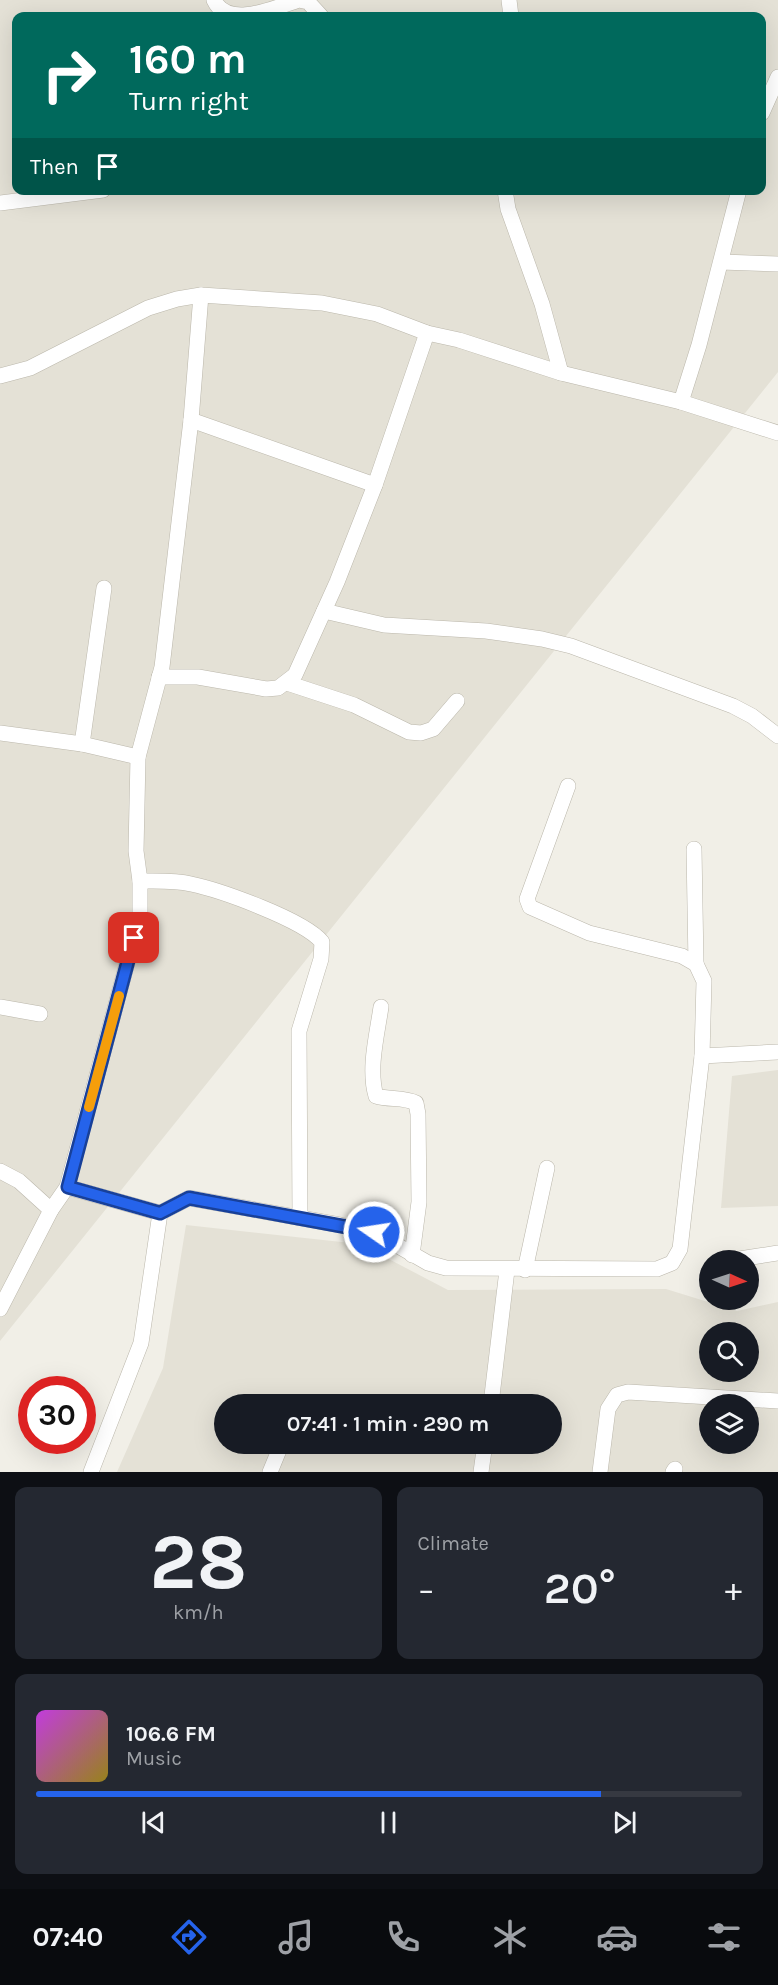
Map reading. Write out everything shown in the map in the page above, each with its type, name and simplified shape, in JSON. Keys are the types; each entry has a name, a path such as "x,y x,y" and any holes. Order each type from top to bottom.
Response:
{"street":[{"path":"214,0 224,12"},
{"path":"255,12 299,0 308,2 317,12"},
{"path":"766,104 778,77"},
{"path":"0,203 63,195"},
{"path":"506,195 508,209 542,304 561,373"},
{"path":"681,402 739,195"},
{"path":"721,262 778,264"},
{"path":"0,376 30,368 148,308 201,295 354,308 427,333 459,340 561,373 681,402 778,433"},
{"path":"0,1309 51,1210 68,1187 140,915 141,881 136,851 138,757 159,677 191,420 201,295"},
{"path":"159,677 198,677 266,689 287,683 300,668 375,485 427,333"},
{"path":"191,420 375,485"},
{"path":"82,744 104,588"},
{"path":"324,611 384,625 511,634 571,646 734,706 752,716 778,736"},
{"path":"287,683 354,705 409,732 421,733 433,729 457,701"},
{"path":"0,733 82,744 138,757"},
{"path":"568,786 527,899 530,907 589,933 682,956 696,964"},
{"path":"68,1187 160,1213 189,1198 374,1232 412,1255 446,1268 657,1269 672,1263 680,1249 702,1056 704,981 696,964 694,849"},
{"path":"141,881 173,881 206,888 302,925 322,942 321,958 299,1031 300,1218"},
{"path":"0,1007 40,1014"},
{"path":"381,1007 374,1066 373,1086 376,1096 387,1100 409,1099 416,1103 418,1114 419,1202 412,1255"},
{"path":"702,1056 778,1052"},
{"path":"525,1270 548,1168"},
{"path":"0,1171 19,1181 51,1210"},
{"path":"92,1472 141,1344 160,1213"},
{"path":"759,1255 778,1252"},
{"path":"492,1394 507,1270"},
{"path":"600,1472 608,1409 617,1395 628,1392 778,1401"},
{"path":"270,1472 277,1454"},
{"path":"481,1472 483,1454"}],"shaded area":[{"path":"0,0 778,0 778,372 0,1341"},
{"path":"778,1070 778,1206 721,1208 732,1076"},
{"path":"186,1225 360,1244 448,1290 666,1289 699,1299 699,1310 759,1310 759,1306 778,1302 778,1472 117,1472 163,1368"}],"slow traffic":[{"path":"89,1107 119,996"}],"route":[{"path":"134,938 68,1187 160,1213 189,1198 374,1232"}]}
